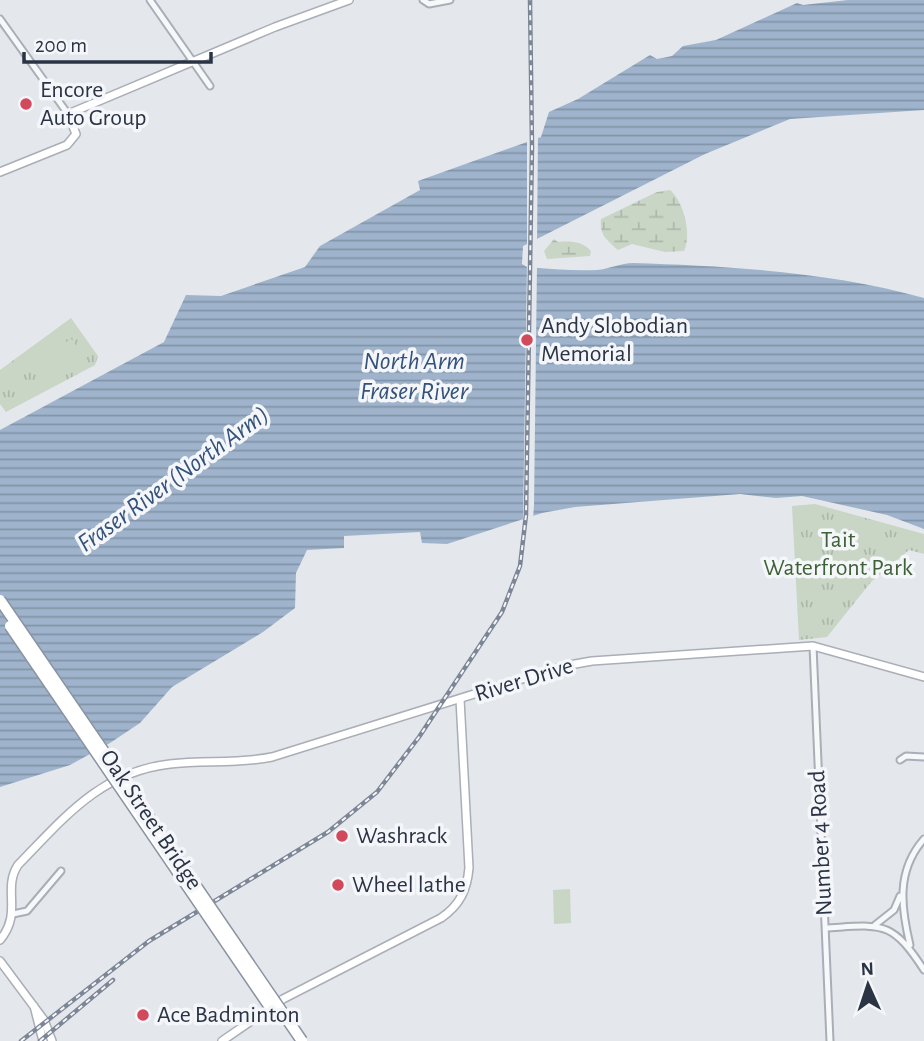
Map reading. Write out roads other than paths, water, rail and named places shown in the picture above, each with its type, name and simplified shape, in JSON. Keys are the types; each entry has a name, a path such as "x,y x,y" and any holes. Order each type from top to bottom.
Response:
{"highway":[{"name":"Oak Street Bridge","path":"0,600 302,1041"},
{"name":"Oak Street Bridge","path":"0,611 294,1041"}],"street":[{"path":"150,0 210,86"},
{"path":"68,114 349,0"},
{"path":"423,0 429,4 450,0"},
{"path":"0,19 68,114 75,129 74,139 67,145 0,172"},
{"name":"River Drive","path":"13,914 12,876 18,866 84,798 130,774 169,764 235,762 272,757 585,662 813,646 924,677"},
{"name":"Number 4 Road","path":"813,646 830,1041"},
{"path":"222,1041 283,999 441,918 460,901 466,890 469,868 460,699"},
{"path":"900,760 906,756 924,757"},
{"path":"875,925 894,910 902,891 908,864 924,839"},
{"path":"0,940 9,929 13,914 27,911 61,871"},
{"path":"902,891 911,947"},
{"path":"825,928 875,925 899,936 911,947 924,970"},
{"path":"0,961 44,1020 52,1041"},
{"path":"34,1006 43,1041"}],"water":[{"name":"North Arm Fraser River","path":"848,0 924,0 924,110 790,119 705,154 523,246 522,264 527,267 579,270 633,263 780,272 854,282 924,298 924,529 887,515 802,496 776,498 740,494 575,507 542,513 447,544 422,543 420,532 344,536 344,548 307,550 296,573 295,608 263,632 172,687 140,723 70,765 0,787 0,430 164,342 186,295 221,296 305,267 320,246 420,190 418,181 541,137 549,112 578,99 650,55 657,59 672,56 683,46 716,40 797,3 803,5"}],"railway":[{"path":"21,1041 149,941 328,832 377,792 419,737 502,612 520,566 526,515 532,146 530,0"},
{"path":"40,1041 113,980"}],"place":[{"name":"Encore Auto Group","path":"26,104"},
{"name":"Andy Slobodian Memorial","path":"527,340"},
{"name":"Washrack","path":"342,836"},
{"name":"Wheel lathe","path":"338,885"},
{"name":"Ace Badminton","path":"143,1015"}],"water label":[{"name":"Fraser River (North Arm)","path":"173,479"}],"park label":[{"name":"Tait Waterfront Park","path":"838,554"}]}
